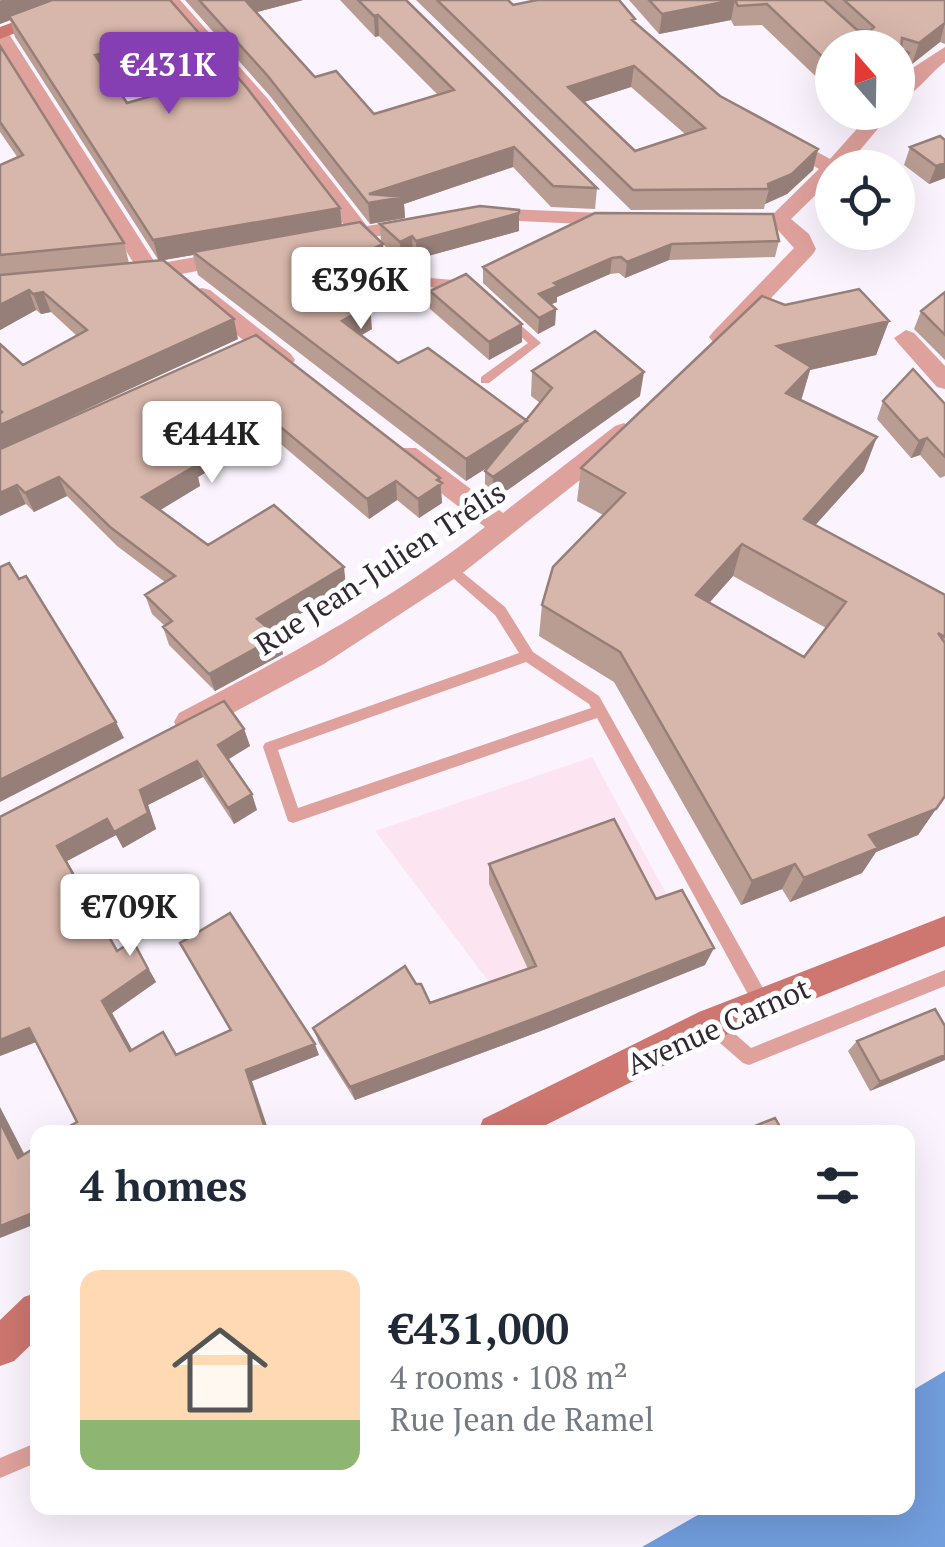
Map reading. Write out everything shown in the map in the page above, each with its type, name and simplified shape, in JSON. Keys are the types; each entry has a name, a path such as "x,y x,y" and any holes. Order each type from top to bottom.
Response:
{"main road":[{"path":"5,31 91,0"},
{"name":"Avenue Carnot","path":"510,1125 711,1024 945,931"},
{"path":"0,1347 30,1319"}],"street":[{"path":"170,0 260,102 361,233"},
{"path":"0,12 5,31 151,273"},
{"path":"915,70 945,53"},
{"path":"758,127 815,158"},
{"path":"849,150 866,130"},
{"path":"698,362 804,249 802,239 769,219 815,182"},
{"path":"305,244 459,218 632,220 598,195"},
{"path":"112,276 151,273 250,254"},
{"path":"175,268 251,346 306,377"},
{"path":"906,338 945,381"},
{"name":"Rue Jean-Julien Trélis","path":"157,739 314,656 451,568 643,417"},
{"path":"382,435 505,528"}],"lane":[{"path":"361,233 408,275 432,285 470,284"},
{"path":"484,380 534,342 496,307"},
{"path":"451,568 500,610 528,656 594,700 762,1004"},
{"path":"528,656 270,746 293,816 600,711"},
{"path":"711,1024 749,1057 945,978"},
{"path":"0,1468 30,1455"}],"shaded area":[{"path":"592,757 705,965 553,1026 523,1033 514,1015 375,831"}],"water":[{"path":"945,1371 945,1547 642,1547 698,1515 915,1515 915,1389"}],"building":[{"path":"52,0 170,0 247,88 340,208 153,240 9,16","holes":["156,40 194,84 127,103 95,55"]},
{"path":"199,0 245,0 315,77 336,71 374,114 454,90 358,0 406,0 597,188 553,186 514,147 369,194 404,197 368,203 267,75"},
{"path":"437,0 508,0 513,5 537,0 619,0 635,19 632,20 720,96 818,149 792,174 768,184 769,189 633,190","holes":["634,66 705,128 635,151 568,87"]},
{"path":"649,0 734,0 662,14"},
{"path":"735,0 824,0 857,30 815,30 815,50 767,4 738,6"},
{"path":"844,0 945,0 945,23 919,43 915,42 915,30 871,30 874,27"},
{"path":"0,46 124,243 0,255 0,165 23,155 0,122"},
{"path":"940,136 945,140 945,163 936,166 910,147"},
{"path":"480,206 519,213 416,241 412,236 400,242 380,224"},
{"path":"595,213 773,214 779,241 672,244 627,262 621,257 612,258 554,283 558,286 539,294 556,309 539,318 483,267"},
{"path":"360,222 383,244 324,272 370,305 342,321 398,363 428,348 527,421 466,459 193,252"},
{"path":"163,260 234,319 0,425 0,344 23,365 87,330 43,292 33,294 29,290 0,305 0,275"},
{"path":"466,274 522,324 489,342 430,291"},
{"path":"859,289 889,321 777,346 811,367 786,393 877,437 804,519 945,595 945,637 938,633 945,643 945,796 936,809 869,835 878,848 804,878 795,864 752,881 620,652 542,605 553,567 625,493 581,468 762,296 785,305","holes":["742,544 846,602 804,657 696,595"]},
{"path":"945,292 945,335 921,311"},
{"path":"595,331 644,372 493,477 485,471 552,388 532,371"},
{"path":"256,335 442,483 418,499 396,481 367,499 265,414 187,460 195,466 142,497 208,545 274,505 344,567 257,619 278,636 209,674 163,627 172,621 145,595 175,576 110,527 59,477 25,493 17,485 0,493 0,449"},
{"path":"913,369 945,404 945,457 927,438 919,441 883,401"},
{"path":"9,563 19,579 26,576 116,722 0,780 0,567"},
{"path":"224,701 244,729 218,745 252,794 228,808 197,761 140,790 148,813 114,832 107,819 57,846 117,951 133,941 148,969 102,1001 130,1051 163,1032 176,1055 231,1030 180,943 230,913 315,1044 246,1070 264,1125 72,1125 77,1122 29,1028 0,1040 0,817"},
{"path":"614,819 656,899 682,890 714,948 350,1087 313,1028 405,966 416,984 421,984 430,1003 536,966 489,864"},
{"path":"935,1009 945,1026 945,1055 880,1082 857,1041"},
{"path":"775,1118 779,1125 758,1125"},
{"path":"0,1122 18,1158 30,1151 30,1214 0,1226"}]}
